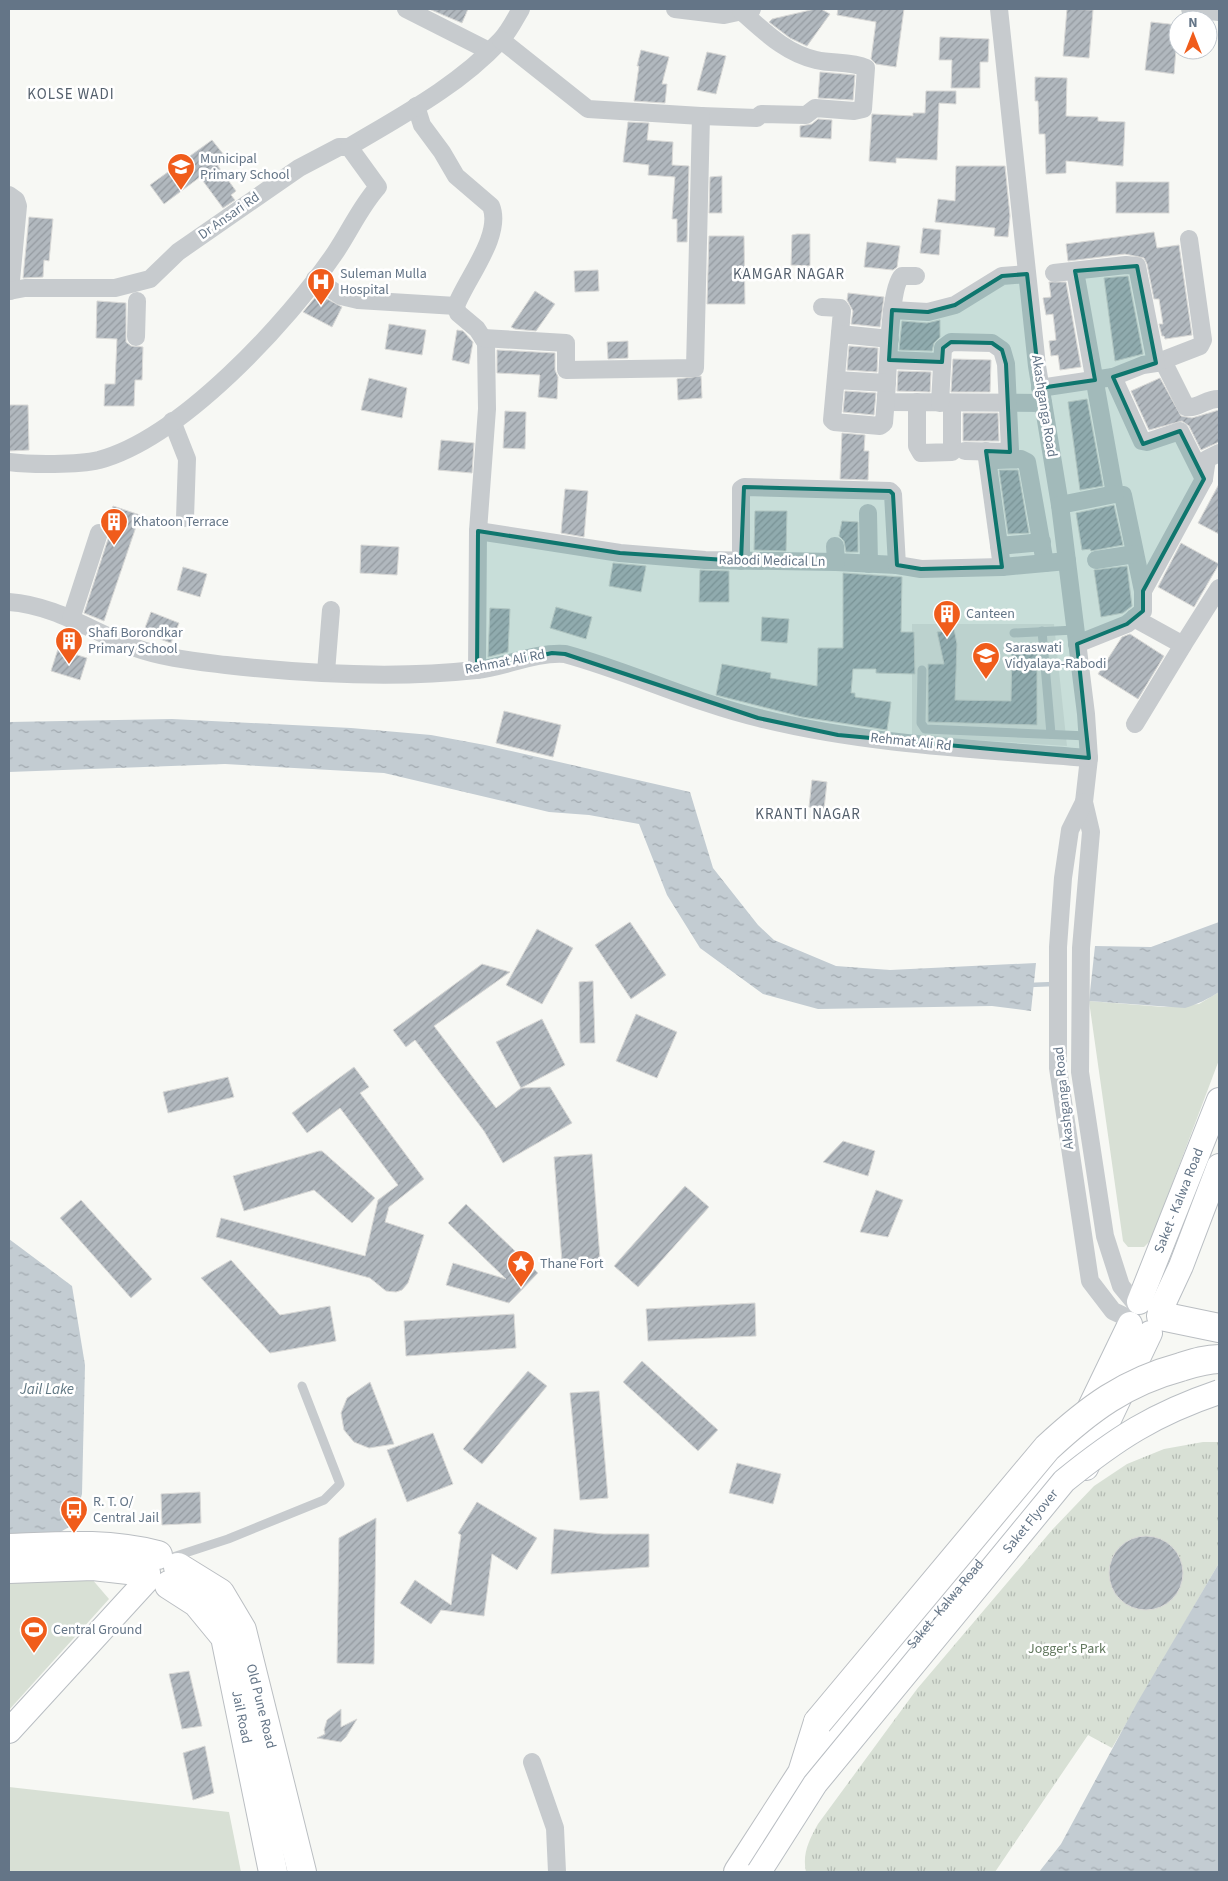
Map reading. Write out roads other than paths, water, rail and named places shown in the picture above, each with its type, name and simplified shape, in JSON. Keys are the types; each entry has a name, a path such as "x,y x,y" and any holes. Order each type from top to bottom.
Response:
{"main road":[{"name":"Saket - Kalwa Road","path":"773,1872 821,1793 1082,1475 1143,1315 1219,1100"},
{"name":"Saket - Kalwa Road","path":"746,1871 802,1773 857,1711 1063,1463 1143,1315 1181,1266 1219,1166"},
{"path":"1143,1315 1219,1328"},
{"path":"802,1773 818,1722 1048,1448 1075,1422 1099,1403 1128,1385 1164,1371 1210,1359 1219,1359"},
{"name":"Saket Flyover","path":"746,1871 815,1784 1064,1481 1105,1448 1147,1421 1171,1409 1219,1392"},
{"name":"Old Pune Road","path":"9,1548 92,1544 133,1549 162,1569 220,1593 242,1630 302,1872"},
{"name":"Jail Road","path":"9,1569 93,1566 162,1569 197,1603 226,1637 273,1872"},
{"path":"9,1731 162,1569"}],"street":[{"path":"406,9 495,45 588,109 757,118 762,114 806,115 815,108 854,111 863,109 866,68 859,65 817,60 794,54 747,10 724,15 675,9"},
{"name":"Dr Ansari Rd","path":"9,291 25,288 115,288 150,278 178,252 299,168 340,147 349,147 416,106 467,71 495,45 521,9"},
{"name":"Akashganga Road","path":"999,9 1041,395 1060,505 1088,736 1089,758 1084,802 1091,832 1081,948 1080,1072 1105,1236 1121,1286 1143,1315"},
{"path":"1190,9 1219,12"},
{"path":"416,106 422,125 442,152 456,176 491,206 494,213 488,241 456,306 458,313 477,329 486,343 487,410 478,531 477,670"},
{"path":"483,338 566,343 566,370 695,368 701,116"},
{"path":"9,462 30,465 99,460 152,436 207,395 284,319 335,253 362,205 378,187 349,147"},
{"path":"9,195 16,200 18,206 9,291"},
{"path":"887,390 889,402 1008,403 1113,376 1142,365 1160,362 1200,346 1203,340 1189,239"},
{"path":"1054,273 1137,266 1160,362 1186,407 1191,408 1213,399 1219,400"},
{"path":"1075,271 1115,494"},
{"path":"892,310 928,312 955,305 1002,276 1027,274"},
{"path":"822,307 840,308 842,311 832,420 834,422 880,426 884,423 892,310 898,280 902,276 916,276"},
{"path":"315,278 341,296 358,300 456,306"},
{"path":"136,338 137,301"},
{"path":"840,334 890,339"},
{"path":"918,402 917,446 921,453 952,452 942,362 943,348 951,342 992,343 1002,350 1006,364 1010,450 987,456"},
{"path":"889,360 942,362"},
{"path":"1113,376 1142,441 1147,442 1180,431 1204,479"},
{"path":"836,380 887,390"},
{"path":"172,421 187,460 185,518"},
{"path":"965,451 987,456 1021,459 1027,462 1046,563"},
{"path":"1143,592 1204,479 1207,459 1219,453"},
{"path":"987,456 1002,567"},
{"path":"741,561 741,489 744,487 792,488 890,491 893,494 897,565"},
{"path":"1060,505 1115,494 1123,496 1143,592 1142,611 1127,624 1076,637"},
{"path":"868,513 869,564"},
{"name":"Rabodi Medical Ln","path":"478,531 620,554 741,561 836,554 869,564 897,565 921,569 1002,567 1067,561"},
{"path":"71,619 99,533"},
{"path":"999,546 1042,542"},
{"path":"1096,560 1136,554"},
{"path":"1135,724 1219,588"},
{"name":"Rehmat Ali Rd","path":"9,602 27,603 71,619 133,647 168,657 228,665 385,674 477,670 552,653 565,654 684,696 758,718 838,735 1089,758"},
{"path":"326,672 330,610"},
{"path":"1134,618 1183,645"},
{"name":"Akashganga Road","path":"1084,802 1070,830 1063,878 1058,947 1058,1068 1090,1281 1113,1311 1143,1315"},
{"path":"532,1762 555,1828 557,1872"}],"lane":[{"path":"1014,633 1042,630 1076,637"},
{"path":"1042,630 1051,734"},
{"path":"922,670 921,724 925,729 1088,736"},
{"path":"162,1569 228,1539 324,1500 340,1484 302,1386"}],"water":[{"path":"172,719 351,728 431,735 485,745 690,792 713,868 758,925 774,940 836,966 890,970 1036,963 1031,1011 992,1006 818,1009 763,994 700,948 667,895 639,824 589,815 549,812 384,773 225,764 9,772 9,722"},
{"path":"1219,922 1219,992 1215,995 1185,1008 1089,1001 1095,946 1151,947"},
{"name":"Jail Lake","path":"9,1239 72,1286 85,1365 82,1494 73,1525 51,1537 9,1539"},
{"path":"1219,1563 1219,1872 1039,1872 1061,1844 1137,1703"}],"waterway":[{"path":"1029,985 1054,984"}],"place":[{"name":"Municipal Primary School","path":"181,191"},
{"name":"Suleman Mulla Hospital","path":"321,306"},
{"name":"Khatoon Terrace","path":"114,546"},
{"name":"Canteen","path":"947,638"},
{"name":"Shafi Borondkar Primary School","path":"69,665"},
{"name":"Saraswati Vidyalaya-Rabodi","path":"986,680"},
{"name":"Thane Fort","path":"521,1288"},
{"name":"R. T. O/ Central Jail","path":"74,1534"},
{"name":"Central Ground","path":"34,1654"}],"district":[{"name":"KOLSE WADI","path":"71,94"},
{"name":"KAMGAR NAGAR","path":"789,274"},
{"name":"KRANTI NAGAR","path":"808,814"}],"park label":[{"name":"Jogger's Park","path":"1067,1649"}]}
